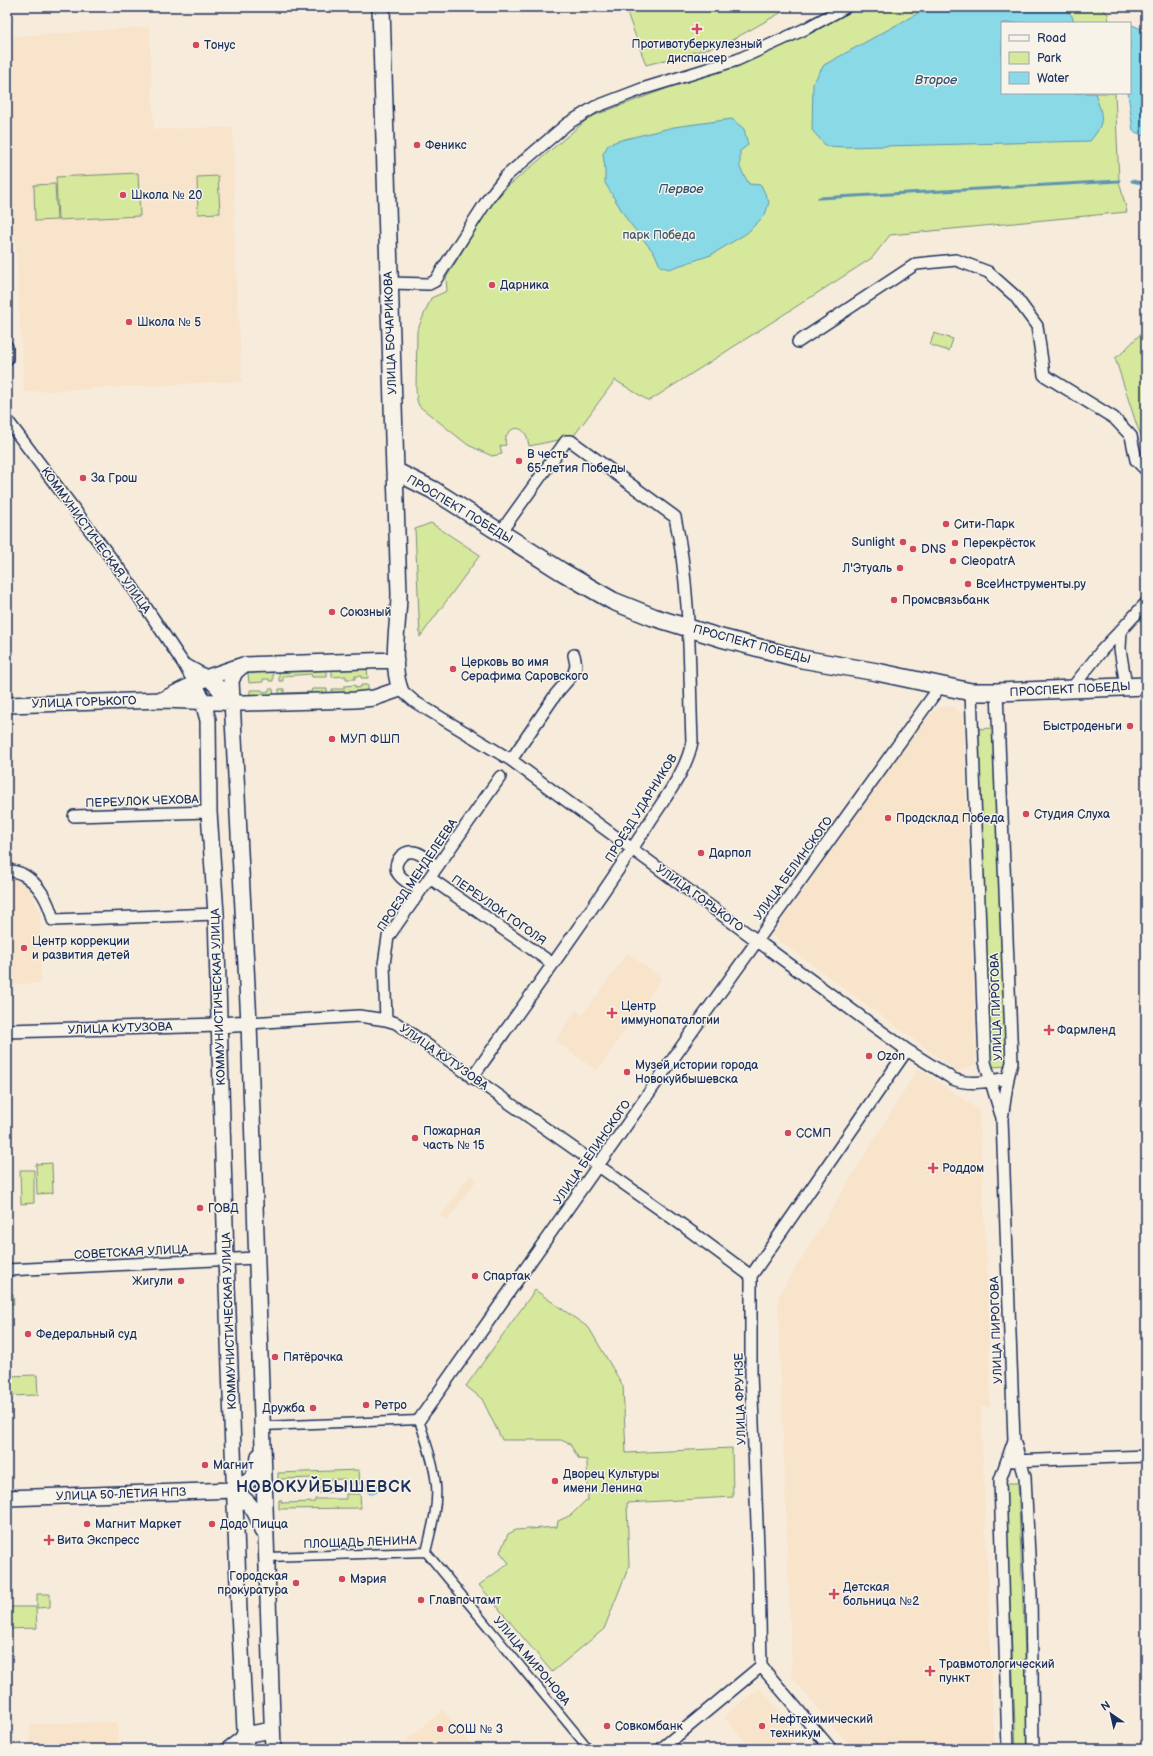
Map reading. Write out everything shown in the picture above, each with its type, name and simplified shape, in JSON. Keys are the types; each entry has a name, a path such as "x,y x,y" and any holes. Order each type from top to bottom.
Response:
{"main road":[{"name":"УЛИЦА БОЧАРИКОВА","path":"381,7 394,471 399,595 396,660 397,679 400,689"},
{"name":"ПРОСПЕКТ ПОБЕДЫ","path":"394,471 433,490 561,572 613,601 653,617 760,648 802,658 971,692 1146,686"},
{"path":"162,700 208,677 243,665 396,660"},
{"path":"243,665 232,676 249,1023 273,1749"},
{"path":"208,677 233,702"},
{"name":"КОММУНИСТИЧЕСКАЯ УЛИЦА","path":"195,684 204,702 208,720 209,812 216,914 234,1490 245,1742"},
{"name":"УЛИЦА ГОРЬКОГО","path":"7,705 162,700 233,702 355,700 374,698 400,689"},
{"name":"УЛИЦА КУТУЗОВА","path":"220,1025 249,1023"},
{"path":"262,1426 258,1469 250,1481 234,1490 249,1502 259,1518 267,1557"},
{"name":"УЛИЦА 50-ЛЕТИЯ НПЗ","path":"7,1498 234,1490"},
{"path":"245,1742 272,1730"}],"street":[{"path":"389,283 429,284 435,281 488,199 505,178 567,124 595,107 642,89 737,60 805,30 846,7"},
{"path":"798,342 916,264 956,260 988,272 1015,296 1036,326 1044,375 1114,418 1131,436 1136,460 1146,470"},
{"path":"7,348 7,359"},
{"name":"КОММУНИСТИЧЕСКАЯ УЛИЦА","path":"7,420 128,582 184,663 195,684"},
{"name":"ПРОЕЗД УДАРНИКОВ","path":"472,1078 633,850 682,770 689,755 692,742 687,627 679,537 675,517 571,440 566,441 500,533"},
{"path":"1072,688 1102,650 1146,603"},
{"path":"1121,630 1120,649 1126,686"},
{"path":"511,760 556,694 574,673 576,665 574,655"},
{"path":"184,663 208,677"},
{"name":"УЛИЦА БЕЛИНСКОГО","path":"419,1420 940,685"},
{"name":"УЛИЦА ГОРЬКОГО","path":"400,689 415,702 511,760 907,1050 953,1079 961,1082 972,1083 1008,1078"},
{"name":"УЛИЦА ПИРОГОВА","path":"971,692 986,1062 1002,1119"},
{"name":"УЛИЦА ПИРОГОВА","path":"997,692 1012,1062 1002,1119 1014,1440 1025,1478 1031,1595 1033,1749"},
{"name":"ПРОЕЗД МЕНДЕЛЕЕВА","path":"386,1020 384,964 388,937 500,777"},
{"name":"ПЕРЕУЛОК ЧЕХОВА","path":"74,816 209,812"},
{"path":"420,891 399,876 396,867 399,857 407,852 417,853 437,867"},
{"path":"7,870 22,874 40,890 50,907 53,920 216,914"},
{"name":"ПЕРЕУЛОК ГОГОЛЯ","path":"430,878 553,964"},
{"name":"УЛИЦА КУТУЗОВА","path":"249,1023 359,1016 396,1023 678,1222 751,1276"},
{"name":"УЛИЦА КУТУЗОВА","path":"7,1031 220,1025"},
{"path":"751,1276 907,1050"},
{"name":"СОВЕТСКАЯ УЛИЦА","path":"7,1270 256,1258"},
{"name":"УЛИЦА ФРУНЗЕ","path":"751,1276 751,1373 761,1666"},
{"path":"262,1426 419,1420"},
{"name":"ПЛОЩАДЬ ЛЕНИНА","path":"267,1557 426,1552 434,1517 436,1486 431,1456 419,1420"},
{"name":"УЛИЦА ПИРОГОВА","path":"1008,1749 1000,1480 1005,1461 1014,1440"},
{"path":"1005,1461 1146,1456"},
{"name":"УЛИЦА МИРОНОВА","path":"426,1552 589,1749"},
{"path":"661,1749 761,1666 831,1749"},
{"path":"226,1749 245,1742"}],"shaded area":[{"name":"Школа № 20","path":"149,27 154,129 233,127 235,251 242,381 24,392 17,263 7,139 7,37"},
{"path":"940,707 954,707 963,717 976,1064 958,1072 772,935 925,719"},
{"name":"Центр коррекции и развития детей","path":"7,876 18,880 30,890 40,912 41,983 7,985"},
{"name":"Центр иммунопаталогии","path":"627,953 662,978 597,1071 555,1041 576,1010 583,1015"},
{"path":"918,1068 979,1110 988,1289 990,1407 981,1407 994,1749 852,1749 792,1677 778,1297"},
{"path":"470,1175 477,1179 447,1221 440,1216"},
{"name":"Нефтехимический техникум","path":"759,1688 800,1735 783,1749 751,1749 724,1717"},
{"name":"СОШ № 3","path":"443,1710 476,1749 396,1749"},
{"path":"117,1722 118,1749 30,1749 30,1724"}],"green space":[{"name":"Противотуберкулезный диспансер","path":"625,7 791,7 725,44 646,65"},
{"name":"парк Победa","path":"859,7 1101,7 1108,14 1109,22 1001,22 1001,94 1115,94 1119,181 1127,212 890,235 872,258 649,401 615,380 573,437 529,446 525,433 522,430 514,429 508,433 506,437 506,445 500,446 502,454 492,456 468,445 419,406 416,389 417,331 431,298 447,291 446,278 485,213 506,188 590,117 792,42"},
{"path":"138,173 140,216 58,220 56,177"},
{"path":"218,176 220,213 198,214 197,177"},
{"path":"55,184 57,220 35,221 34,185"},
{"path":"1146,328 1146,446 1137,426 1115,358 1120,355"},
{"path":"934,333 953,339 949,351 930,345"},
{"path":"431,523 480,555 420,637 415,529"},
{"path":"367,669 368,678 361,678 361,676 355,676 355,679 346,679 346,676 332,677 332,670"},
{"path":"327,670 327,677 312,677 311,674 283,676 283,681 279,681 279,672"},
{"path":"273,672 273,681 263,679 263,682 249,683 248,673"},
{"path":"355,685 356,688 361,687 361,685 368,685 368,693 332,694 332,689 344,689 344,686"},
{"path":"269,689 273,689 274,697 250,697 250,690 262,690 263,692 269,691"},
{"path":"279,689 284,689 284,693 311,692 312,689 327,689 327,695 279,696"},
{"path":"993,728 1009,1066 991,1067 977,729"},
{"path":"52,1163 53,1193 37,1194 36,1164"},
{"path":"20,1170 34,1170 34,1203 21,1204"},
{"path":"535,1290 589,1328 623,1386 626,1453 732,1448 733,1497 627,1503 629,1566 604,1629 552,1672 479,1585 509,1563 500,1552 508,1534 516,1530 557,1527 558,1521 571,1515 585,1501 588,1501 587,1460 579,1459 570,1444 561,1440 502,1440 482,1399 466,1386"},
{"path":"7,1294 13,1294 14,1304 7,1304"},
{"path":"37,1375 38,1395 7,1396 7,1376"},
{"path":"359,1470 360,1484 346,1484 345,1479 315,1480 314,1478 281,1479 281,1482 278,1482 278,1473"},
{"path":"1005,1483 1018,1483 1029,1749 1016,1749"},
{"path":"337,1487 337,1492 316,1493 316,1488"},
{"path":"346,1494 360,1494 361,1508 279,1509 279,1500 281,1500 282,1503 315,1502 315,1499 346,1499"},
{"path":"37,1594 50,1594 50,1607 37,1608"},
{"path":"7,1607 36,1607 37,1628 7,1629"}],"water":[{"name":"Второе","path":"929,7 1064,7 1072,16 1074,22 1001,22 1001,94 1095,94 1100,107 1102,118 1101,123 1090,141 845,147 826,146 812,130 813,83 824,65"},
{"path":"1131,24 1146,31 1146,137 1133,131 1128,94 1131,94"},
{"name":"Первое","path":"732,119 744,129 748,145 740,151 740,168 749,184 761,185 769,202 765,215 747,233 711,255 669,269 660,266 655,254 628,221 605,183 603,154 608,145 617,141 674,127"},
{"path":"374,1482 377,1483 377,1493 370,1494 367,1493 366,1486 367,1483"}],"waterway":[{"path":"819,198 1119,181"},
{"path":"1132,181 1146,184"}],"place":[{"name":"Противотуберкулезный диспансер","path":"697,29"},
{"name":"Тонус","path":"196,45"},
{"name":"Феникс","path":"417,145"},
{"name":"Школа № 20","path":"123,195"},
{"name":"Дарника","path":"492,285"},
{"name":"Школа № 5","path":"129,322"},
{"name":"В честь 65-летия Победы","path":"519,461"},
{"name":"За Грош","path":"83,478"},
{"name":"Сити-Парк","path":"946,524"},
{"name":"Sunlight","path":"903,542"},
{"name":"Перекрёсток","path":"955,543"},
{"name":"DNS","path":"913,549"},
{"name":"CleopatrA","path":"953,561"},
{"name":"Л'Этуаль","path":"900,568"},
{"name":"ВсеИнструменты.ру","path":"968,584"},
{"name":"Промсвязьбанк","path":"894,600"},
{"name":"Союзный","path":"332,612"},
{"name":"Церковь во имя Серафима Саровского","path":"453,669"},
{"name":"Быстроденьги","path":"1130,726"},
{"name":"МУП ФШП","path":"332,739"},
{"name":"Студия Слуха","path":"1026,814"},
{"name":"Продсклад Победа","path":"888,818"},
{"name":"Дарпол","path":"701,853"},
{"name":"Центр коррекции и развития детей","path":"24,948"},
{"name":"Центр иммунопаталогии","path":"612,1013"},
{"name":"Фармленд","path":"1049,1030"},
{"name":"Ozon","path":"869,1056"},
{"name":"Музей истории города Новокуйбышевска","path":"627,1072"},
{"name":"ССМП","path":"788,1133"},
{"name":"Пожарная часть № 15","path":"415,1138"},
{"name":"Роддом","path":"933,1168"},
{"name":"ГОВД","path":"200,1208"},
{"name":"Спартак","path":"475,1276"},
{"name":"Жигули","path":"181,1281"},
{"name":"Федеральный суд","path":"28,1334"},
{"name":"Пятёрочка","path":"275,1357"},
{"name":"Ретро","path":"366,1405"},
{"name":"Дружба","path":"313,1408"},
{"name":"Магнит","path":"205,1465"},
{"name":"Дворец Культуры имени Ленина","path":"555,1481"},
{"name":"Магнит Маркет","path":"87,1524"},
{"name":"Додо Пицца","path":"212,1524"},
{"name":"Вита Экспресс","path":"49,1540"},
{"name":"Мэрия","path":"342,1579"},
{"name":"Городская прокуратура","path":"296,1583"},
{"name":"Детская больница №2","path":"834,1594"},
{"name":"Главпочтамт","path":"421,1600"},
{"name":"Травмотологический пункт","path":"930,1671"},
{"name":"Совкомбанк","path":"607,1726"},
{"name":"Нефтехимический техникум","path":"762,1726"},
{"name":"СОШ № 3","path":"440,1729"}],"district":[{"name":"НОВОКУЙБЫШЕВСК","path":"324,1486"}]}
